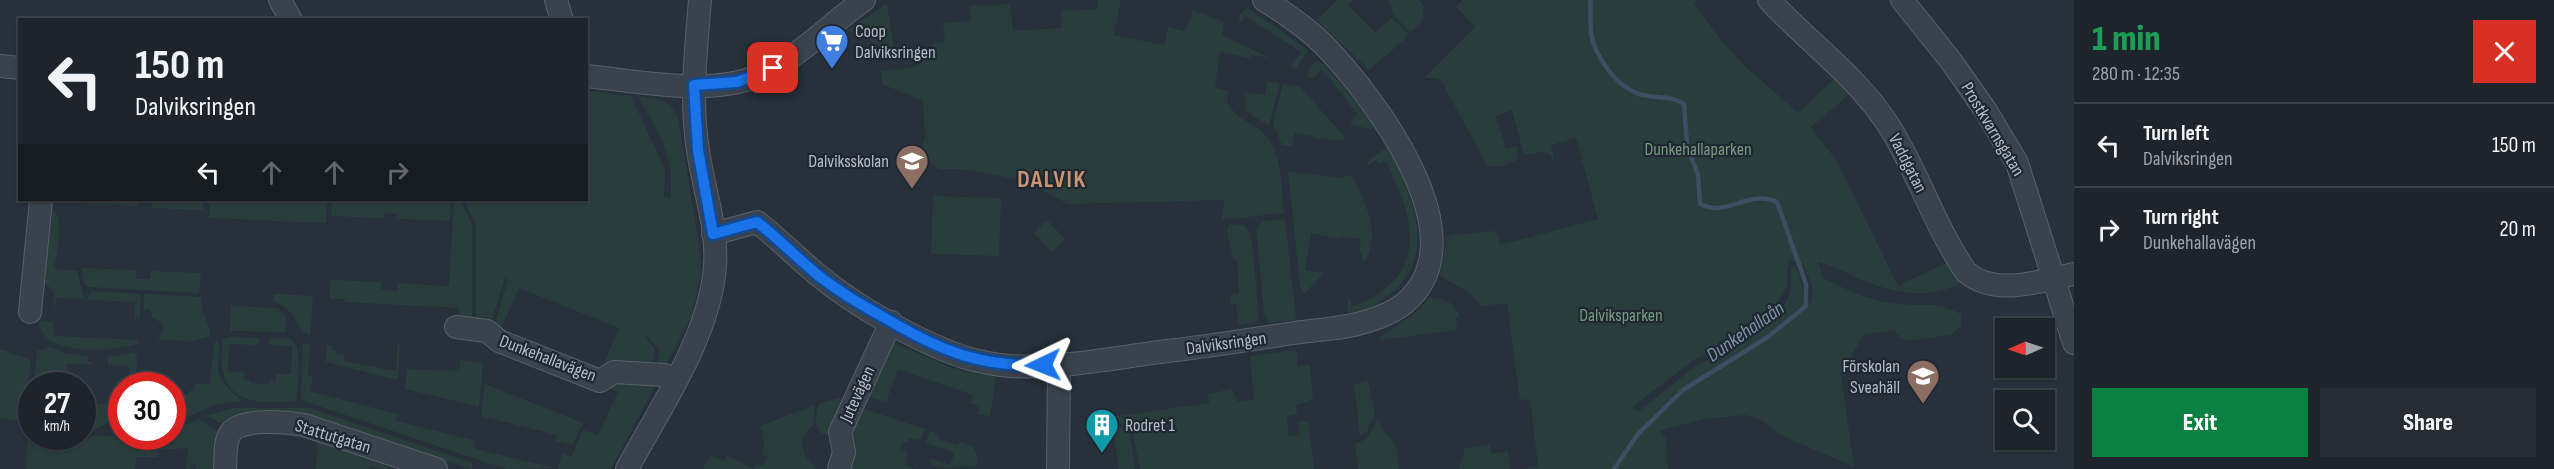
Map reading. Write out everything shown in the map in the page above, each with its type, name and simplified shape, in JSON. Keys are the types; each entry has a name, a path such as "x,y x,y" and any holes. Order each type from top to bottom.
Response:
{"street":[{"path":"280,0 290,18"},
{"path":"556,0 561,18"},
{"path":"627,469 676,379 707,313 716,264 698,150 694,85 700,0"},
{"path":"588,76 694,85 737,82 760,75 786,60 864,0"},
{"name":"Dalviksringen","path":"713,234 757,222 833,287 863,307 913,335 964,357 1010,366 1059,364 1355,325 1390,313 1408,300 1425,277 1431,249 1431,221 1418,181 1375,105 1322,44 1289,15 1264,0"},
{"name":"Vaddgatan","path":"1770,0 1791,23 1846,72 1889,127 1966,272 1982,283 2002,286 2064,276"},
{"name":"Prostkvarnsgatan","path":"1902,0 1951,61 1986,111 2017,162 2064,276 2074,343"},
{"path":"0,66 18,68"},
{"path":"30,312 42,201"},
{"name":"Jutevägen","path":"839,469 844,452 840,432 891,322"},
{"name":"Dunkehallavägen","path":"456,327 487,331 499,341 600,381 614,372 664,375 676,379"},
{"path":"1058,469 1059,364"},
{"name":"Stattutgatan","path":"225,469 226,444 232,431 243,424 288,422 304,425 436,469"}],"green space":[{"path":"1098,0 1121,0 1114,35 1164,45 1168,27 1185,32 1193,10 1224,22 1222,35 1270,58 1251,55 1250,58 1220,52 1215,88 1229,91 1227,101 1234,112 1261,131 1273,147 1280,169 1284,213 1222,220 1224,200 1068,204 1022,180 962,169 940,169 932,165 928,156 921,150 925,138 923,101 882,84 881,71 917,67 927,57 933,55 932,44 945,42 943,23 971,21 970,6 1010,4 1013,31 1061,28 1061,11 1097,9"},
{"path":"1337,0 1353,0 1348,5 1375,32 1392,18 1408,34 1369,70 1317,20"},
{"path":"1388,0 1419,0 1424,7 1422,21 1412,31 1409,31 1393,14"},
{"path":"1462,0 1698,0 1694,3 1720,39 1747,68 1798,113 1838,75 1853,91 1811,127 1836,160 1898,286 1949,261 1964,281 1936,292 1908,293 1880,287 1818,262 1823,278 1878,301 1908,305 1936,305 1961,314 1961,325 1952,335 1905,341 1893,331 1864,334 1841,374 1854,467 1781,435 1761,420 1746,415 1703,419 1659,431 1666,439 1668,469 1521,469 1538,466 1530,399 1520,400 1507,303 1480,306 1470,293 1440,276 1447,238 1450,235 1492,231 1497,234 1500,245 1598,219 1576,138 1551,145 1555,165 1550,154 1543,152 1524,155 1512,110 1496,116 1506,149 1518,146 1517,160 1492,167 1486,164 1442,82 1437,78 1424,78 1475,27 1456,7","holes":["1789,259 1804,266 1812,286 1812,300 1802,312 1776,334 1715,372 1712,371 1782,327 1805,307 1804,293 1796,267 1791,267 1791,290 1784,306 1761,330 1693,368 1638,412 1632,407 1695,359 1737,341 1772,310 1787,286"]},
{"path":"887,4 894,49 886,49 847,30"},
{"path":"1247,8 1308,51 1296,69 1291,66 1301,52 1245,16 1239,25 1240,14"},
{"path":"1320,61 1375,127 1370,129 1350,123 1357,114 1321,70 1313,79 1308,78 1307,72 1315,62"},
{"path":"1267,81 1280,83 1269,126 1244,110 1245,93 1265,95"},
{"path":"1283,84 1300,87 1344,136 1343,141 1313,138 1313,136 1294,133 1292,146 1282,145 1273,124"},
{"path":"588,91 631,96 665,169 664,197 670,198 668,158 658,133 638,97 662,100 670,106 678,118 698,237 701,273 692,316 666,364 657,364 660,350 648,337 643,335 655,349 652,364 602,369 619,328 519,288 501,329 494,327 508,280 505,278 491,322 488,323 489,318 481,317 480,323 476,323 476,226 464,201 588,201"},
{"path":"1387,147 1410,197 1416,222 1417,244 1412,266 1400,285 1380,301 1352,315 1347,312 1349,298 1353,307 1378,294 1395,279 1405,263 1410,245 1409,226 1404,205 1386,161 1379,164 1376,160 1369,165 1367,162"},
{"path":"1288,171 1338,178 1352,175 1367,207 1371,224 1371,246 1367,260 1361,262 1362,253 1359,252 1361,239 1341,237 1340,239 1311,233 1305,270 1324,273 1304,294 1300,285"},
{"path":"933,196 1001,198 999,256 931,254"},
{"path":"85,201 204,201 203,210 152,208 152,202 138,202 137,206 85,204"},
{"path":"210,201 327,201 326,223 209,218"},
{"path":"332,201 451,201 450,221 397,219 397,214 384,213 383,218 331,216"},
{"path":"454,201 458,201 461,202 472,225 472,321 459,323 459,308 345,302 345,299 330,299 330,281 333,280 381,282 381,290 397,291 398,283 449,286"},
{"path":"53,208 59,221 54,269 77,271 84,299 56,298 53,313 54,293 42,278"},
{"path":"1285,219 1296,317 1294,320 1269,323 1264,313 1256,229 1263,221"},
{"path":"1047,220 1065,239 1052,253 1034,233"},
{"path":"1229,224 1244,225 1251,234 1259,314 1256,322 1239,325 1236,304 1231,304 1230,295 1239,293 1237,261 1233,258 1227,231"},
{"path":"82,268 136,270 136,279 150,279 150,271 201,273 199,293 88,287 84,283"},
{"path":"91,291 141,294 140,319 135,319 135,302 87,300"},
{"path":"144,294 201,297 210,336 192,341 158,340 163,331 163,324 152,317 150,309 144,310"},
{"path":"274,294 313,296 310,336 300,328 287,309 274,302"},
{"path":"1429,298 1444,300 1455,307 1459,317 1456,317 1457,330 1380,340 1381,336 1417,312"},
{"path":"231,306 277,308 286,316 285,332 230,331"},
{"path":"40,321 53,322 54,336 137,340 139,343 98,350 65,347 52,341 43,333"},
{"path":"230,337 260,338 258,345 229,344 228,372 244,372 244,379 250,380 250,383 269,384 269,381 276,381 276,374 291,374 292,346 270,345 270,338 293,341 298,351 296,401 263,402 242,397 234,391 227,383 222,365 223,339"},
{"path":"218,341 220,377 226,386 243,401 211,406 186,418 186,394 189,391 195,391 195,384 210,384 214,343"},
{"path":"310,343 308,375 313,377 309,391 397,414 396,421 476,441 475,449 554,468 506,469 301,400 303,344"},
{"path":"895,343 954,369 996,377 990,416 977,414 980,406 970,403 973,395 898,369 886,402 870,397 868,394 891,344"},
{"path":"397,345 400,345 398,380 326,362 327,346 332,346 336,354 344,355 344,361 396,371"},
{"path":"50,347 64,353 88,356 88,362 92,364 67,364 67,372 35,372 37,351"},
{"path":"0,349 31,360 29,372 18,372 18,420 0,418"},
{"path":"1296,350 1298,366 1310,365 1313,397 1309,401 1296,405 1297,414 1287,416 1289,436 1300,435 1298,422 1308,421 1314,469 1140,469 1132,432 1111,417 1209,403 1208,394 1232,389 1238,402 1254,399 1250,356"},
{"path":"134,352 137,357 136,372 129,372 129,366 108,365 108,357"},
{"path":"460,360 483,363 479,407 405,389 407,369 459,371"},
{"path":"608,381 656,384 611,469 558,469 562,453 571,457 583,430 598,435 618,392 610,388"},
{"path":"1368,381 1375,412 1367,432 1360,435 1354,384"},
{"path":"485,384 583,423 573,445 555,441 557,435 481,416"},
{"path":"839,398 849,403 834,435 822,434 815,422 818,404"},
{"path":"107,400 108,422 96,429 96,403 107,404"},
{"path":"815,405 813,425 803,437 802,444 805,457 817,469 754,469 756,464 763,467 767,457 762,454 764,440 760,426"},
{"path":"858,407 925,429 921,440 910,438 906,443 902,442 900,450 907,453 907,465 915,469 844,469 848,434"},
{"path":"233,408 310,408 472,463 472,469 446,461 441,464 333,427 329,421 309,415 228,426 206,416"},
{"path":"198,419 219,431 214,469 196,469 196,464 186,469 188,448 186,448 186,425"},
{"path":"1378,420 1385,433 1396,444 1399,469 1358,469 1355,444 1366,439"},
{"path":"1111,421 1130,434 1135,469 1119,469 1112,423 1084,427 1084,425"},
{"path":"930,431 937,434 938,439 956,445 961,442 972,447 976,452 977,465 947,468 931,465 930,458 950,465 955,453 926,443"},
{"path":"96,436 108,436 108,450 158,450 157,457 136,457 135,469 26,469 27,450 96,450"},
{"path":"317,442 389,466 388,469 370,467 369,469 316,469"},
{"path":"1490,445 1491,454 1508,451 1510,469 1459,469 1465,448"},
{"path":"710,455 724,461 727,455 753,469 703,469"}],"waterway":[{"name":"Dunkehallaån","path":"1590,0 1593,42 1602,61 1615,78 1639,94 1674,99 1684,104 1687,146 1698,175 1700,204 1719,208 1757,199 1777,202 1806,284 1806,306 1768,337 1683,390 1638,434 1614,469"}],"place":[{"name":"Coop Dalviksringen","path":"832,70"},
{"name":"Dalviksskolan","path":"912,190"},
{"name":"Förskolan Sveahäll","path":"1923,405"},
{"name":"Rodret 1","path":"1102,454"}],"district":[{"name":"DALVIK","path":"1052,179"}],"route":[{"path":"773,68 760,75 737,82 694,85 694,117 698,150 713,234 757,222 833,287 863,307 928,342 964,357 1010,366 1043,365"}],"park label":[{"name":"Dunkehallaparken","path":"1698,149"},
{"name":"Dalviksparken","path":"1621,315"}]}
